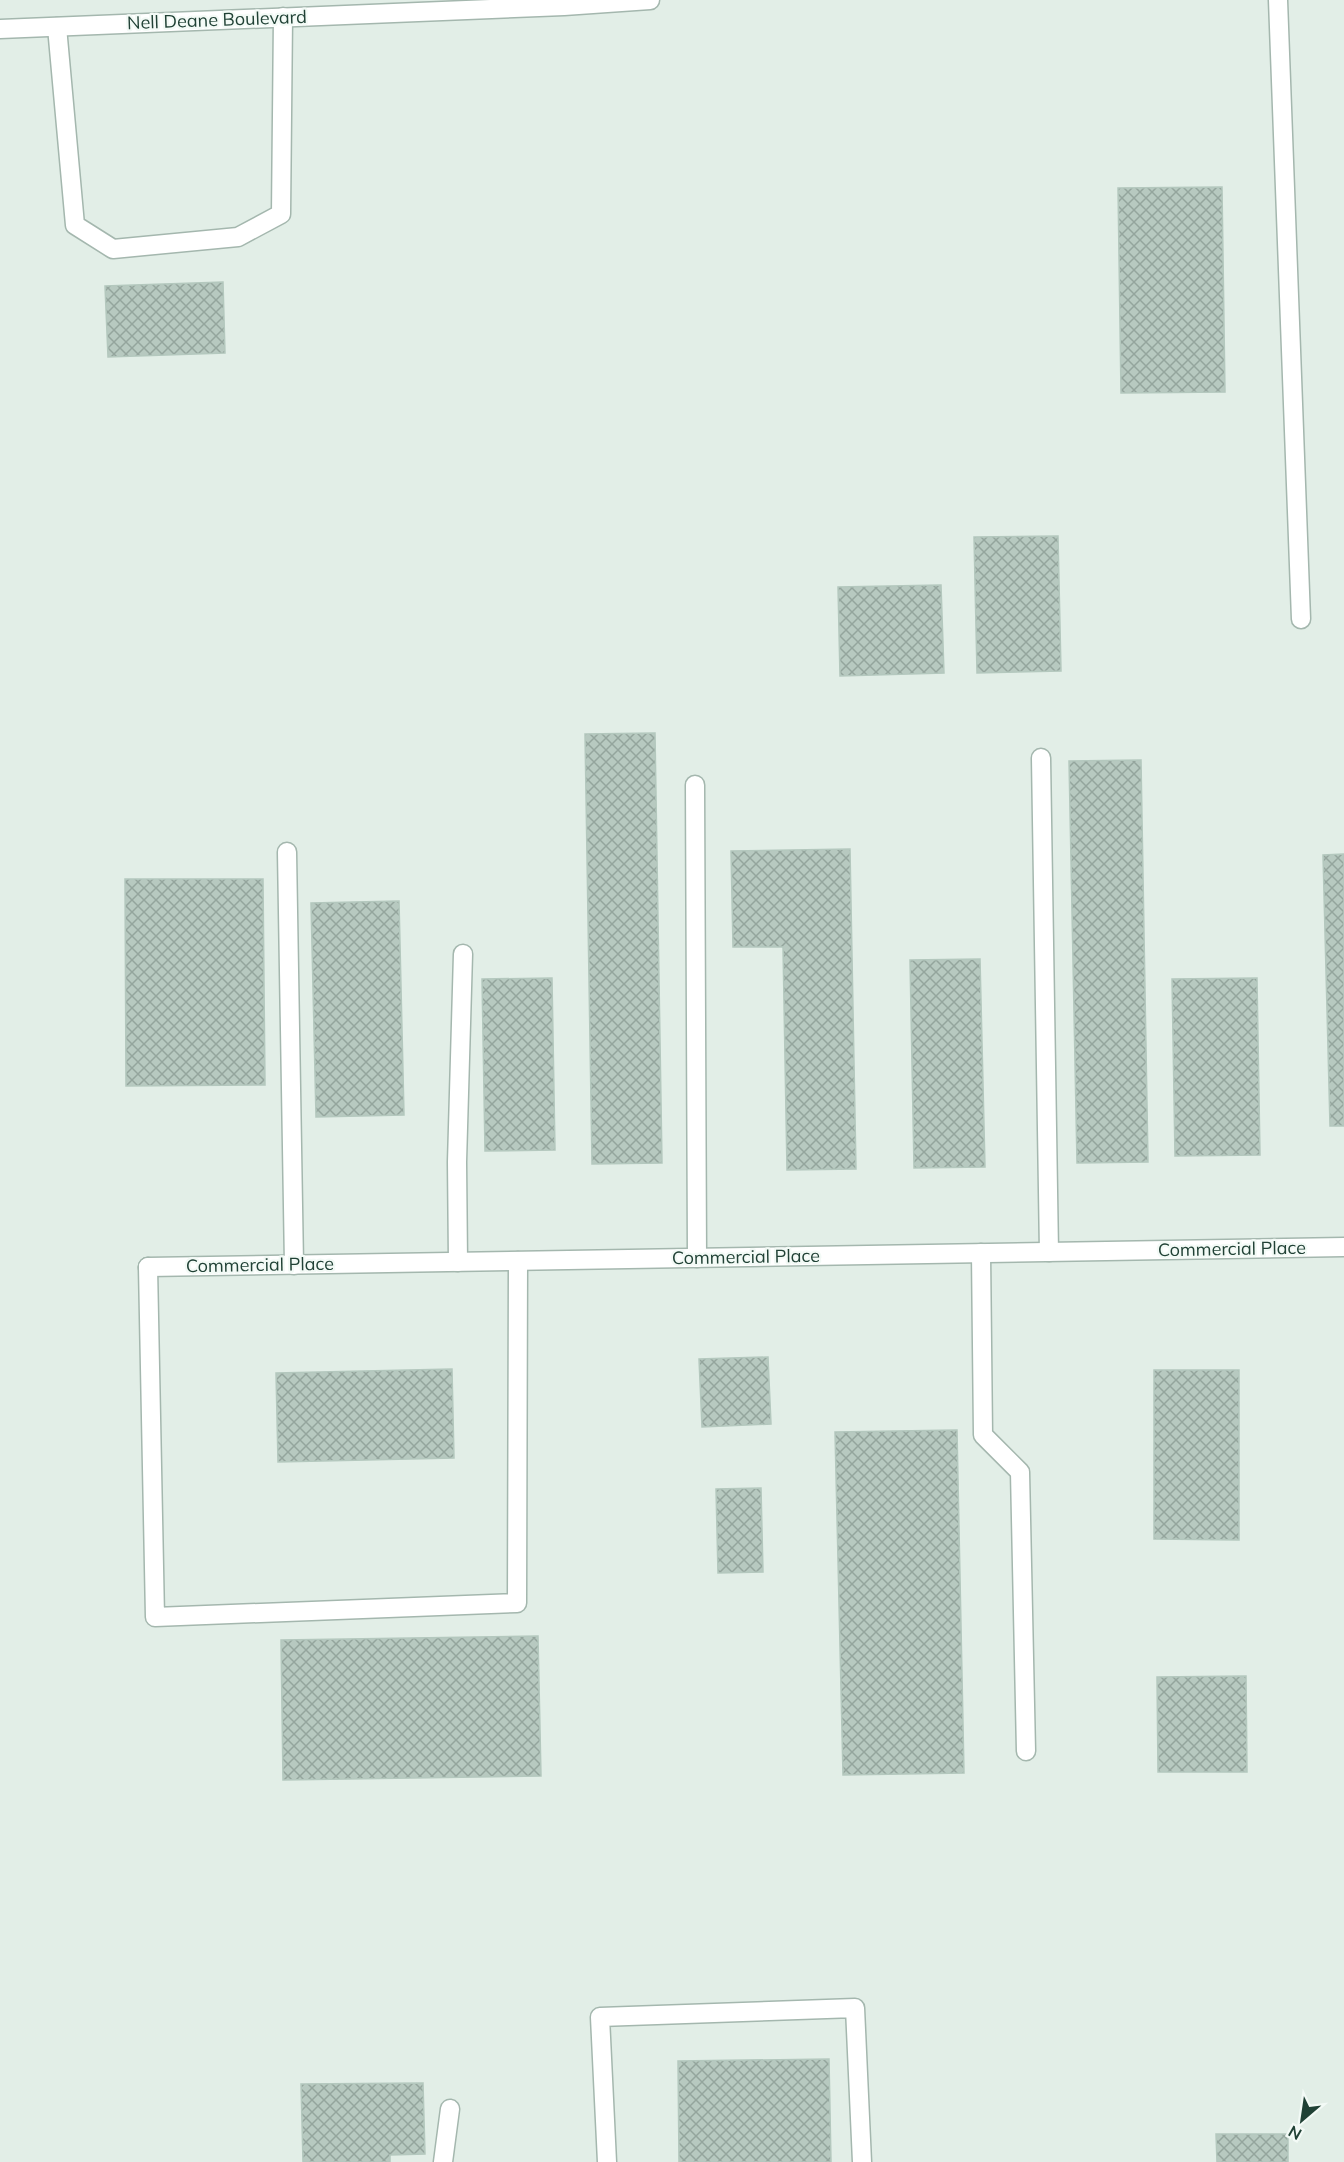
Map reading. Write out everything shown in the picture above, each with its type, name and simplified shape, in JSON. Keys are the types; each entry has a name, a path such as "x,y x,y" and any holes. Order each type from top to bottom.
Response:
{"street":[{"name":"Nell Deane Boulevard","path":"0,29 650,0"},
{"path":"1278,0 1301,619"},
{"path":"57,27 75,225 114,249 238,237 281,214 283,17"},
{"path":"1041,758 1050,1252"},
{"path":"695,785 697,1258"},
{"path":"287,852 294,1265"},
{"path":"458,1262 457,1162 463,954"},
{"name":"Commercial Place","path":"518,1261 517,1603 155,1617 148,1267 1344,1247"},
{"path":"981,1253 983,1435 1020,1472 1026,1751"},
{"path":"607,2162 600,2017 855,2008 862,2162"},
{"path":"443,2162 450,2109"}],"building":[{"path":"1222,187 1225,392 1121,393 1118,188"},
{"path":"223,282 225,353 108,357 105,286"},
{"path":"1058,536 1061,671 977,673 974,537"},
{"path":"941,585 944,673 840,676 838,587"},
{"path":"655,733 662,1163 592,1164 585,734"},
{"path":"1141,760 1148,1162 1077,1163 1069,761"},
{"path":"850,849 856,1169 787,1170 783,947 733,947 731,851"},
{"path":"1344,854 1344,1126 1330,1126 1323,855"},
{"path":"125,879 263,879 265,1085 126,1086"},
{"path":"399,901 404,1115 316,1117 311,903"},
{"path":"980,959 985,1167 914,1168 910,960"},
{"path":"552,978 555,1150 485,1151 482,979"},
{"path":"1257,978 1260,1155 1175,1156 1172,979"},
{"path":"768,1357 771,1424 702,1427 699,1359"},
{"path":"452,1369 454,1458 278,1462 276,1373"},
{"path":"1154,1370 1239,1370 1239,1540 1154,1539"},
{"path":"957,1430 964,1773 843,1775 835,1432"},
{"path":"761,1488 763,1572 718,1573 716,1489"},
{"path":"538,1636 541,1776 283,1780 281,1640"},
{"path":"1246,1676 1247,1772 1158,1772 1157,1677"},
{"path":"829,2059 831,2162 679,2162 678,2061"},
{"path":"423,2083 425,2154 390,2155 390,2162 303,2162 301,2084"},
{"path":"1216,2134 1288,2134 1288,2162 1217,2162"}]}
